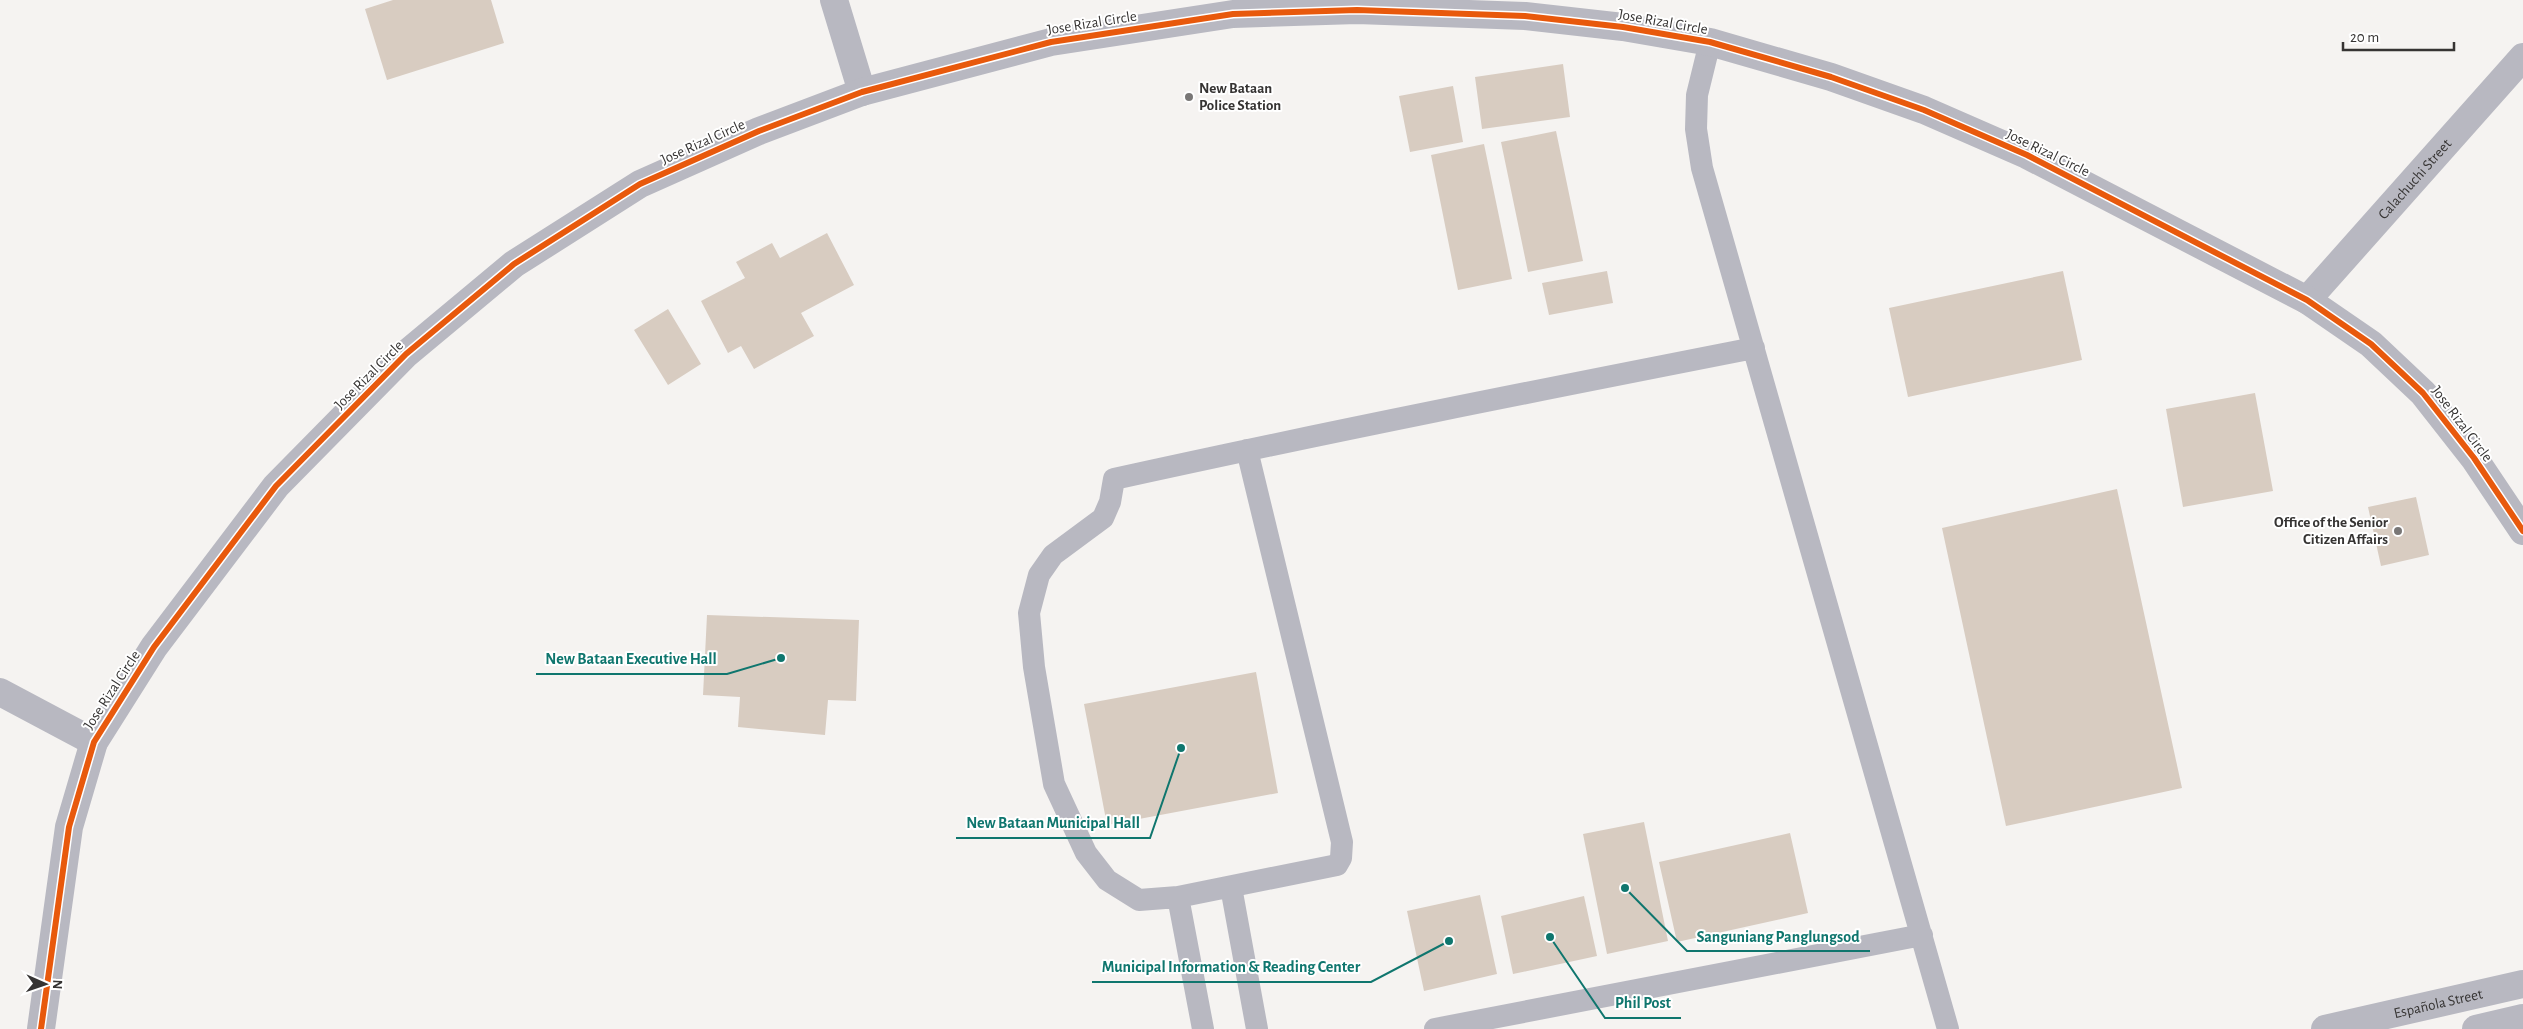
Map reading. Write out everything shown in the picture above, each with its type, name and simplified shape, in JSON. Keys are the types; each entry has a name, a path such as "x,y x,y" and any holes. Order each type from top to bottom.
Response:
{"street":[{"path":"834,0 862,92"},
{"name":"Jose Rizal Circle","path":"40,1029 69,828 94,742 154,647 276,486 406,354 514,264 640,184 760,131 862,92 1050,42 1233,14 1358,10 1525,16 1623,27 1710,42 1831,77 1924,110 2027,155 2307,300 2371,344 2424,393 2474,458 2523,530"},
{"name":"Calachuchi Street","path":"2307,300 2523,57"},
{"path":"0,692 94,742"},
{"name":"Española Street","path":"2325,1029 2523,984"},
{"path":"2476,1029 2523,1018"}],"lane":[{"path":"1710,42 1697,95 1696,129 1702,168 1948,1029"},
{"path":"1247,450 1342,850 1338,865 1178,897 1139,900 1107,880 1086,853 1054,784 1034,667 1029,613 1039,574 1053,555 1103,518 1110,502 1114,479 1366,424 1754,348"},
{"path":"1231,887 1257,1029"},
{"path":"1178,897 1203,1029"},
{"path":"1435,1029 1922,935"}],"building":[{"path":"393,0 491,0 504,43 387,80 365,9"},
{"path":"1563,64 1570,117 1482,129 1475,77"},
{"path":"1453,86 1463,142 1410,152 1399,96"},
{"path":"1556,131 1583,261 1528,272 1501,142"},
{"path":"1484,144 1512,279 1458,290 1431,155"},
{"path":"827,233 854,285 801,313 814,336 754,369 741,346 728,353 701,301 745,278 736,262 772,243 780,258"},
{"path":"1607,271 1613,303 1549,315 1542,283"},
{"path":"2063,271 2082,360 1908,397 1889,308"},
{"path":"668,309 701,364 668,385 634,330"},
{"path":"2255,393 2273,491 2183,507 2166,409"},
{"path":"2117,489 2182,788 2006,826 1942,528"},
{"name":"Office of the Senior Citizen Affairs","path":"2416,497 2429,555 2381,566 2368,507"},
{"path":"707,615 859,620 856,701 828,700 825,735 738,727 740,697 703,695"},
{"path":"1256,672 1278,793 1107,825 1084,704"},
{"path":"1644,822 1668,941 1607,954 1583,834"},
{"path":"1790,833 1808,913 1677,942 1659,862"},
{"path":"1480,895 1497,974 1424,991 1407,911"},
{"path":"1584,896 1597,956 1513,974 1501,916"}],"cycle path":[{"path":"41,1029 69,827 94,742 154,647 276,486 406,354 514,264 640,184 759,131 862,92 1051,42 1233,14 1357,10 1525,16 1623,27 1710,42 1831,77 1924,110 2027,155 2307,300 2371,344 2423,393 2474,458 2523,531"}],"place":[{"name":"New Bataan Police Station","path":"1189,97"},
{"name":"Office of the Senior Citizen Affairs","path":"2398,531"},
{"name":"New Bataan Executive Hall","path":"781,658"},
{"name":"New Bataan Municipal Hall","path":"1181,748"},
{"name":"Sanguniang Panglungsod","path":"1625,888"},
{"name":"Phil Post","path":"1550,937"},
{"name":"Municipal Information & Reading Center","path":"1449,941"}]}
